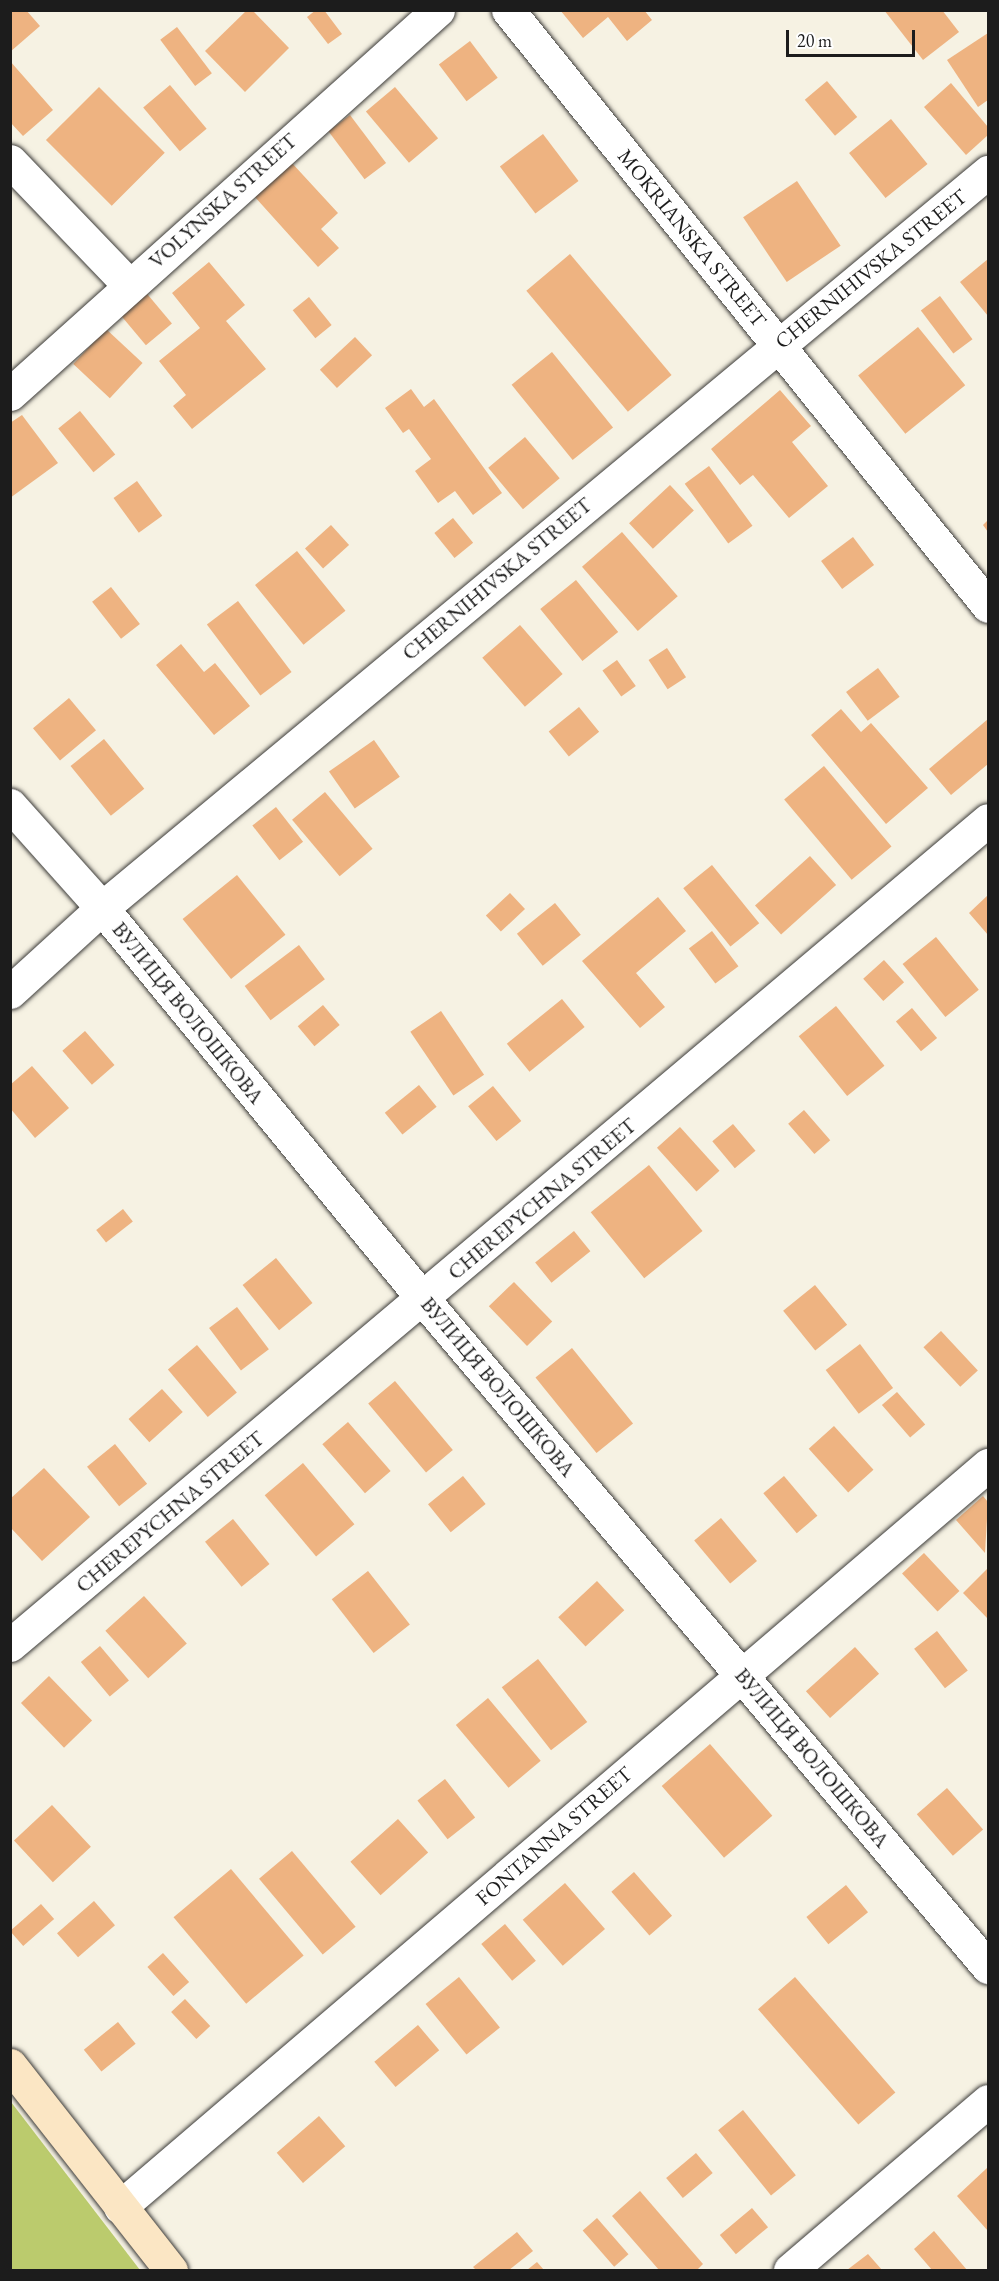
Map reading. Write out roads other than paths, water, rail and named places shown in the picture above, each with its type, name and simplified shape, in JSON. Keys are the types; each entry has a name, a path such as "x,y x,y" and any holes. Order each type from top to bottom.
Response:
{"street":[{"name":"VOLYNSKA STREET","path":"10,394 438,10"},
{"name":"MOKRIANSKA STREET","path":"508,10 988,606"},
{"path":"10,161 129,285"},
{"name":"CHERNIHIVSKA STREET","path":"10,992 102,908 988,172"},
{"name":"ВУЛИЦЯ ВОЛОШКОВА","path":"10,805 102,908 423,1299 988,1966"},
{"name":"CHEREPYCHNA STREET","path":"10,1645 423,1299 988,820"},
{"name":"FONTANNA STREET","path":"120,2207 988,1465"},
{"path":"10,2065 171,2271"},
{"path":"790,2271 988,2101"}]}
